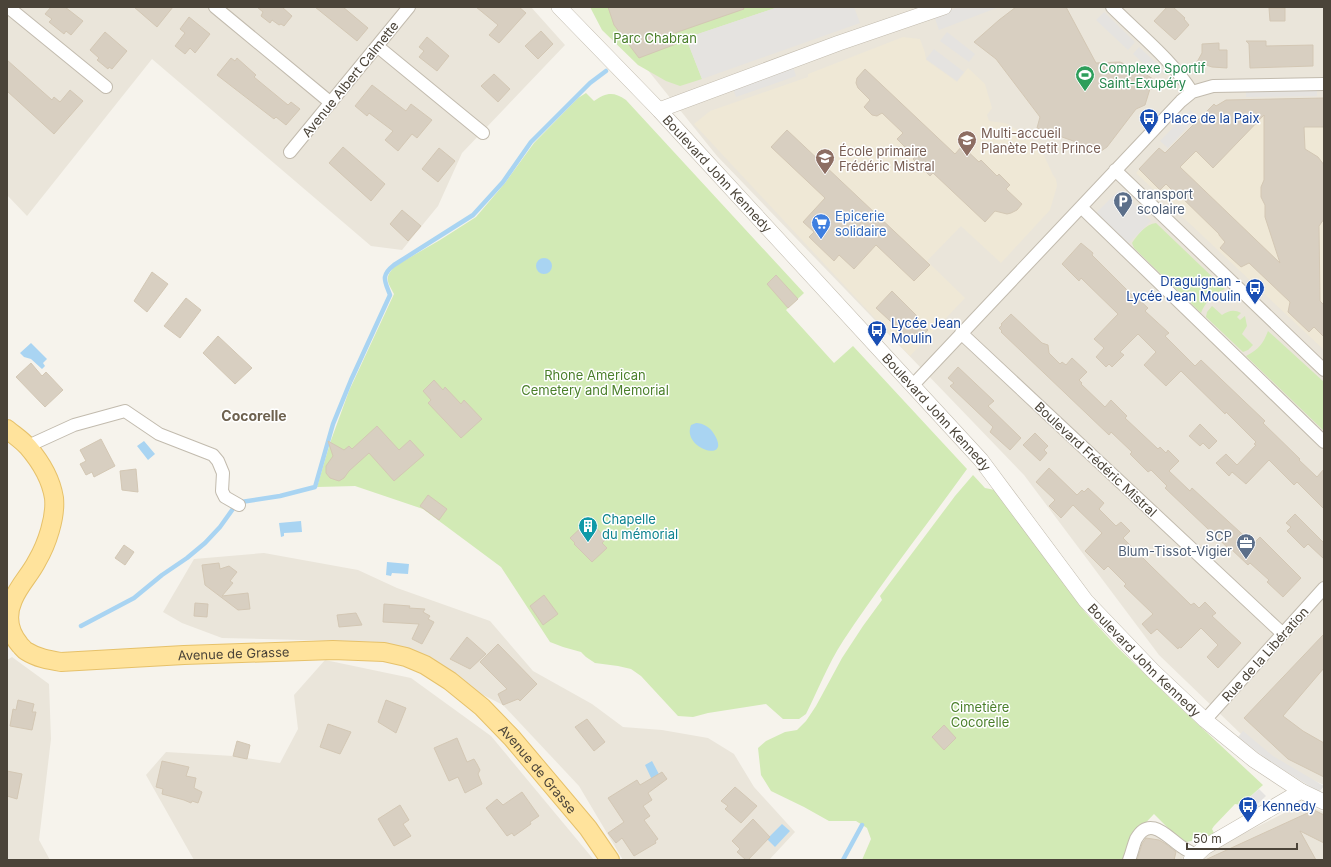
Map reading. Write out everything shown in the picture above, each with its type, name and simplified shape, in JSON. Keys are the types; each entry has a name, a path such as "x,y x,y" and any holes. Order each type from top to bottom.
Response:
{"main road":[{"name":"Avenue de Grasse","path":"7,429 28,446 42,466 50,483 54,499 52,522 46,541 37,562 18,589 10,610 9,624 15,639 25,651 41,658 61,662 184,655 334,650 384,652 406,657 425,665 450,681 482,707 512,738 588,828 610,860"}],"street":[{"path":"8,7 106,88"},
{"path":"215,7 331,103"},
{"name":"Avenue Albert Calmette","path":"290,152 409,7"},
{"name":"Boulevard John Kennedy","path":"559,7 659,110 740,200 981,460 1086,601 1153,671 1206,720 1254,760 1301,791 1324,802"},
{"path":"659,110 839,43 944,7"},
{"path":"1112,7 1166,58 1181,75 1192,92"},
{"path":"378,46 483,133"},
{"path":"912,385 1180,101 1192,92 1213,86 1324,84"},
{"path":"1115,170 1324,370"},
{"path":"1081,207 1324,442"},
{"name":"Boulevard Frédéric Mistral","path":"961,333 1283,634"},
{"path":"28,446 74,425 125,411 159,434 213,455 218,460 223,473 222,491 225,497 235,503"},
{"name":"Rue de la Libération","path":"1206,720 1324,588"},
{"path":"1129,860 1136,840 1141,833 1147,829 1161,830 1181,847 1197,854 1301,791"}],"shaded area":[{"path":"7,7 531,7 565,45 462,153 438,206 402,250 371,246 152,59 27,216 7,195"},
{"path":"597,7 1324,7 1324,785 1269,761 1159,655 1024,475 717,156"},
{"path":"778,7 854,7 860,23 702,79 686,38"},
{"path":"959,7 999,7 939,30 934,16"},
{"path":"1104,12 1135,42 1128,50 1096,20"},
{"path":"947,32 975,54 969,62 940,41"},
{"path":"903,37 920,39 926,60 957,82 968,68 985,84 992,108 987,115 989,121 1010,125 1029,138 1041,149 1056,179 1057,186 1050,210 1001,263 961,226 927,261 965,298 910,356 694,124 710,111 808,77 808,74"},
{"path":"1139,47 1164,70 1158,77 1133,54"},
{"path":"934,49 964,72 957,81 926,59"},
{"path":"793,67 796,76 736,97 733,89"},
{"path":"1317,90 1317,96 1246,97 1246,91"},
{"path":"1324,98 1324,350 1136,173 1159,148 1165,153 1214,104 1216,106 1226,100"},
{"path":"1190,110 1197,117 1168,148 1160,141"},
{"name":"transport scolaire","path":"1119,190 1151,221 1126,246 1094,215"},
{"path":"264,553 358,570 397,588 490,621 533,671 592,704 623,727 662,730 708,738 734,754 754,787 795,832 769,860 623,860 579,786 503,705 378,642 222,638 182,623 163,612 194,559"},
{"path":"12,657 49,684 51,739 39,840 50,860 7,860 7,660"},
{"path":"325,660 411,678 491,736 594,860 194,860 146,775 166,752 233,756 280,763 298,729 294,695"},
{"path":"1243,731 1273,756 1324,786 1319,792 1269,761 1238,737"},
{"path":"1259,789 1266,796 1248,813 1241,805"},
{"path":"1302,804 1324,812 1324,860 1198,860 1219,846"},
{"path":"1155,834 1184,854 1182,860 1134,860 1143,836"}],"green space":[{"name":"Parc Chabran","path":"590,7 778,7 686,38 702,79 680,86 666,81 638,65 602,30"},
{"name":"Rhone American Cemetery and Memorial","path":"586,93 594,101 602,96 610,94 617,95 626,100 804,293 786,310 834,363 853,346 967,469 843,641 806,714 799,719 783,719 766,704 708,713 693,717 678,716 641,676 631,669 595,663 581,652 550,642 501,567 423,509 355,486 317,487 330,443 349,391 394,294 388,283 389,274 395,266 476,217 505,183 534,143 578,98"},
{"path":"1156,223 1225,289 1210,298 1201,313 1134,248 1132,243 1140,233 1149,225"},
{"path":"1212,306 1222,315 1233,311 1241,313 1237,317 1240,320 1245,316 1247,326 1242,334 1253,345 1248,350 1243,352 1206,317 1207,312"},
{"path":"1268,331 1324,382 1324,431 1246,356 1260,346"},
{"name":"Cimetière Cocorelle","path":"973,475 985,488 995,490 1085,612 1116,646 1263,785 1241,805 1235,804 1212,829 1215,835 1183,843 1154,814 1133,836 1125,860 862,860 871,839 867,828 856,821 829,821 771,791 761,775 758,748 766,741 785,732 797,730 806,721 816,706 842,658 882,600 880,596 955,496"}],"water":[{"path":"541,258 547,258 552,263 550,272 547,274 541,274 536,269 536,263"},
{"path":"31,343 47,359 43,363 45,366 42,369 31,359 24,357 20,353"},
{"path":"696,423 710,429 718,443 717,449 712,451 706,450 693,441 690,434 691,425"},
{"path":"144,441 155,454 148,460 137,446"},
{"path":"301,521 302,532 284,533 284,536 281,537 279,523"},
{"path":"387,562 409,564 408,574 392,573 391,576 386,575"},
{"path":"652,761 661,778 653,782 645,765"},
{"path":"782,824 790,831 775,847 767,839"}],"building":[{"path":"51,7 65,7 83,21 71,35 66,31 64,34 49,22 52,19 45,14"},
{"path":"134,7 173,7 157,27"},
{"path":"257,7 282,7 292,16 284,26 281,24 279,25 272,20 270,23 261,16 263,12"},
{"path":"315,7 343,7 368,28 357,41"},
{"path":"476,7 519,7 526,13 499,43 489,35 498,25"},
{"path":"608,7 743,7 744,9 672,34 676,44 639,58 614,25"},
{"name":"Complexe Sportif Saint-Exupéry","path":"1016,7 1066,7 1096,63 1120,62 1153,79 1145,105 1136,109 1107,147 1101,151 1037,128 1040,117 996,59 974,42"},
{"path":"1167,7 1173,7 1185,18 1184,19 1189,25 1175,40 1154,21"},
{"path":"1269,8 1285,8 1285,21 1270,21"},
{"path":"189,17 210,34 195,53 190,48 185,54 175,46 185,33 180,29"},
{"path":"541,31 553,44 538,59 525,46"},
{"path":"105,32 127,51 112,69 109,67 108,69 97,60 99,58 90,50"},
{"path":"427,37 449,56 437,71 419,57 424,51 419,47"},
{"path":"1246,41 1266,41 1266,46 1313,45 1313,66 1250,68 1249,44"},
{"path":"1219,43 1219,50 1227,50 1227,68 1212,67 1197,62 1202,53 1202,44"},
{"path":"231,58 235,61 237,58 256,75 254,77 288,105 291,102 300,109 286,125 276,117 274,119 217,75"},
{"path":"7,60 52,100 54,97 60,102 70,90 83,101 54,134 7,91"},
{"path":"865,69 955,154 962,146 979,162 981,160 997,176 999,174 1010,185 1006,189 1022,204 1017,210 1007,214 995,211 985,222 933,173 930,176 913,159 915,157 897,139 903,133 882,113 877,116 872,115 864,107 870,100 858,88 856,83 857,78"},
{"path":"494,74 510,89 498,102 481,86"},
{"path":"372,85 406,111 411,104 432,120 417,138 412,134 398,151 385,140 393,131 369,113 367,116 355,106"},
{"path":"1324,98 1324,127 1304,127 1305,149 1318,157 1324,165 1324,219 1319,226 1320,301 1324,305 1324,337 1314,327 1309,332 1288,312 1290,302 1249,263 1241,267 1220,248 1225,242 1219,234 1173,189 1172,190 1166,184 1160,190 1139,169 1159,148 1165,153 1214,104 1216,106 1226,100","holes":["1264,115 1264,180 1261,187 1261,197 1265,205 1265,217 1280,263 1180,167 1196,151 1213,168"]},
{"path":"787,130 930,265 914,281 876,245 854,269 839,255 834,261 809,237 814,232 803,222 825,198 771,147"},
{"path":"343,147 385,184 371,201 329,163"},
{"path":"439,148 455,161 438,182 422,169"},
{"path":"402,210 421,226 408,241 390,224"},
{"path":"1081,243 1093,253 1092,255 1134,297 1135,296 1148,308 1145,311 1169,333 1165,336 1195,366 1201,360 1265,421 1263,423 1317,477 1324,469 1324,509 1297,482 1294,485 1269,460 1246,484 1232,472 1229,476 1216,463 1226,454 1237,465 1256,445 1254,444 1256,442 1181,371 1166,386 1144,365 1156,352 1138,334 1120,352 1124,355 1112,367 1109,364 1106,367 1096,357 1104,348 1094,339 1118,314 1081,278 1079,281 1062,264"},
{"path":"152,272 168,284 147,312 134,301"},
{"path":"776,275 798,299 788,308 767,284"},
{"path":"892,291 919,318 917,320 928,330 915,344 876,308"},
{"path":"186,298 201,310 180,338 164,326"},
{"path":"1011,314 1042,343 1048,345 1049,353 1060,364 1062,362 1066,365 1072,358 1087,372 1079,380 1082,383 1081,384 1105,407 1111,400 1127,416 1125,418 1158,449 1160,447 1166,453 1168,450 1179,461 1169,471 1190,491 1192,488 1253,544 1260,537 1301,578 1283,597 1267,582 1269,580 1250,563 1248,565 1230,548 1229,549 1165,488 1167,486 1151,470 1148,472 1130,454 1132,452 1111,432 1109,435 1001,332 1002,331 999,328 1002,325 1001,324"},
{"path":"218,336 252,368 235,384 203,353"},
{"path":"31,363 42,376 46,372 63,390 45,407 16,377"},
{"path":"958,367 994,401 988,406 1021,438 1010,450 990,432 993,427 950,386 954,383 948,378"},
{"path":"434,380 443,390 445,387 461,404 464,400 482,419 461,438 428,403 431,400 423,391"},
{"path":"1200,424 1217,441 1209,449 1203,443 1200,446 1189,436"},
{"path":"377,426 399,450 410,440 424,455 394,481 369,453 349,471 344,478 339,481 330,478 326,473 326,466 333,456 328,441 344,450 349,446 352,449"},
{"path":"1035,433 1048,446 1044,450 1047,453 1040,461 1023,445"},
{"path":"101,439 115,466 94,477 92,472 86,475 80,464 86,461 80,450"},
{"path":"1049,468 1077,495 1082,490 1084,492 1088,488 1104,503 1099,509 1116,526 1121,522 1130,531 1123,538 1152,567 1191,605 1194,603 1199,608 1205,602 1216,613 1212,616 1241,643 1218,668 1207,657 1218,645 1201,628 1181,648 1179,647 1178,649 1157,629 1151,634 1142,624 1153,614 1124,586 1126,584 1108,566 1104,570 1085,551 1102,533 1073,505 1061,518 1049,506 1055,500 1036,482"},
{"path":"136,469 138,492 122,490 120,471"},
{"path":"428,495 447,509 439,520 420,506"},
{"path":"1295,514 1324,543 1324,559 1308,544 1304,548 1287,531 1291,527 1286,523"},
{"name":"Chapelle du mémorial","path":"585,524 590,529 594,525 606,539 602,543 607,548 592,562 570,538"},
{"path":"124,545 134,552 125,565 115,558"},
{"path":"219,563 220,569 229,566 237,572 230,581 233,583 222,596 248,593 250,609 238,610 205,585 202,565"},
{"path":"544,595 558,614 543,625 530,606"},
{"path":"195,603 208,604 207,617 194,616"},
{"path":"384,604 425,609 423,612 430,616 428,619 434,622 422,644 412,639 419,624 383,622"},
{"path":"356,613 362,625 339,627 337,615"},
{"path":"1324,634 1324,668 1283,716 1303,731 1324,743 1324,777 1288,759 1244,718"},
{"path":"467,637 486,654 470,669 450,659"},
{"path":"498,644 537,684 520,701 518,699 503,705 498,694 507,689 480,662"},
{"path":"18,700 34,704 32,712 36,712 32,730 10,726 13,709 16,710"},
{"path":"386,700 406,708 396,733 378,722"},
{"path":"587,719 605,742 594,751 575,727"},
{"path":"328,724 351,732 340,754 320,747"},
{"path":"944,725 956,738 944,750 932,737"},
{"path":"457,738 467,762 474,759 480,770 478,774 482,784 465,793 458,777 449,781 434,748"},
{"path":"237,741 250,745 247,759 233,756"},
{"path":"162,761 189,767 186,776 196,778 194,788 202,792 198,803 192,801 191,803 162,794 163,789 156,787"},
{"path":"7,771 22,774 17,799 7,796"},
{"path":"662,772 667,779 648,793 652,800 643,806 650,816 644,820 658,839 655,841 656,843 634,856 622,838 616,843 608,833 624,822 608,798 637,780 640,785"},
{"path":"735,787 757,806 741,823 725,809 728,806 721,801"},
{"path":"522,792 539,816 530,822 531,824 514,836 512,833 507,836 486,808 497,799 503,805"},
{"path":"400,805 409,820 403,824 411,836 394,846 378,819"},
{"path":"1314,810 1324,815 1324,843 1300,831 1316,860 1205,860"},
{"path":"753,819 770,837 748,860 746,860 737,852 740,849 732,841"},
{"path":"1146,838 1159,840 1166,844 1176,852 1174,860 1137,860 1142,844"}],"waterway":[{"path":"81,626 134,598 162,575 187,558 205,543 220,527 235,506 241,502 280,496 315,487 333,424 351,380 390,295 385,279 387,272 394,265 473,215 503,182 531,142 590,83 606,71"},
{"path":"843,860 862,825"}],"place":[{"name":"Complexe Sportif Saint-Exupéry","path":"1085,92"},
{"name":"Place de la Paix","path":"1149,135"},
{"name":"Multi-accueil Planète Petit Prince","path":"967,157"},
{"name":"École primaire Frédéric Mistral","path":"825,175"},
{"name":"transport scolaire","path":"1123,218"},
{"name":"Epicerie solidaire","path":"821,240"},
{"name":"Draguignan - Lycée Jean Moulin","path":"1255,305"},
{"name":"Lycée Jean Moulin","path":"877,347"},
{"name":"Chapelle du mémorial","path":"588,543"},
{"name":"SCP Blum-Tissot-Vigier","path":"1246,560"},
{"name":"Kennedy","path":"1248,823"}],"district":[{"name":"Cocorelle","path":"254,415"}]}
